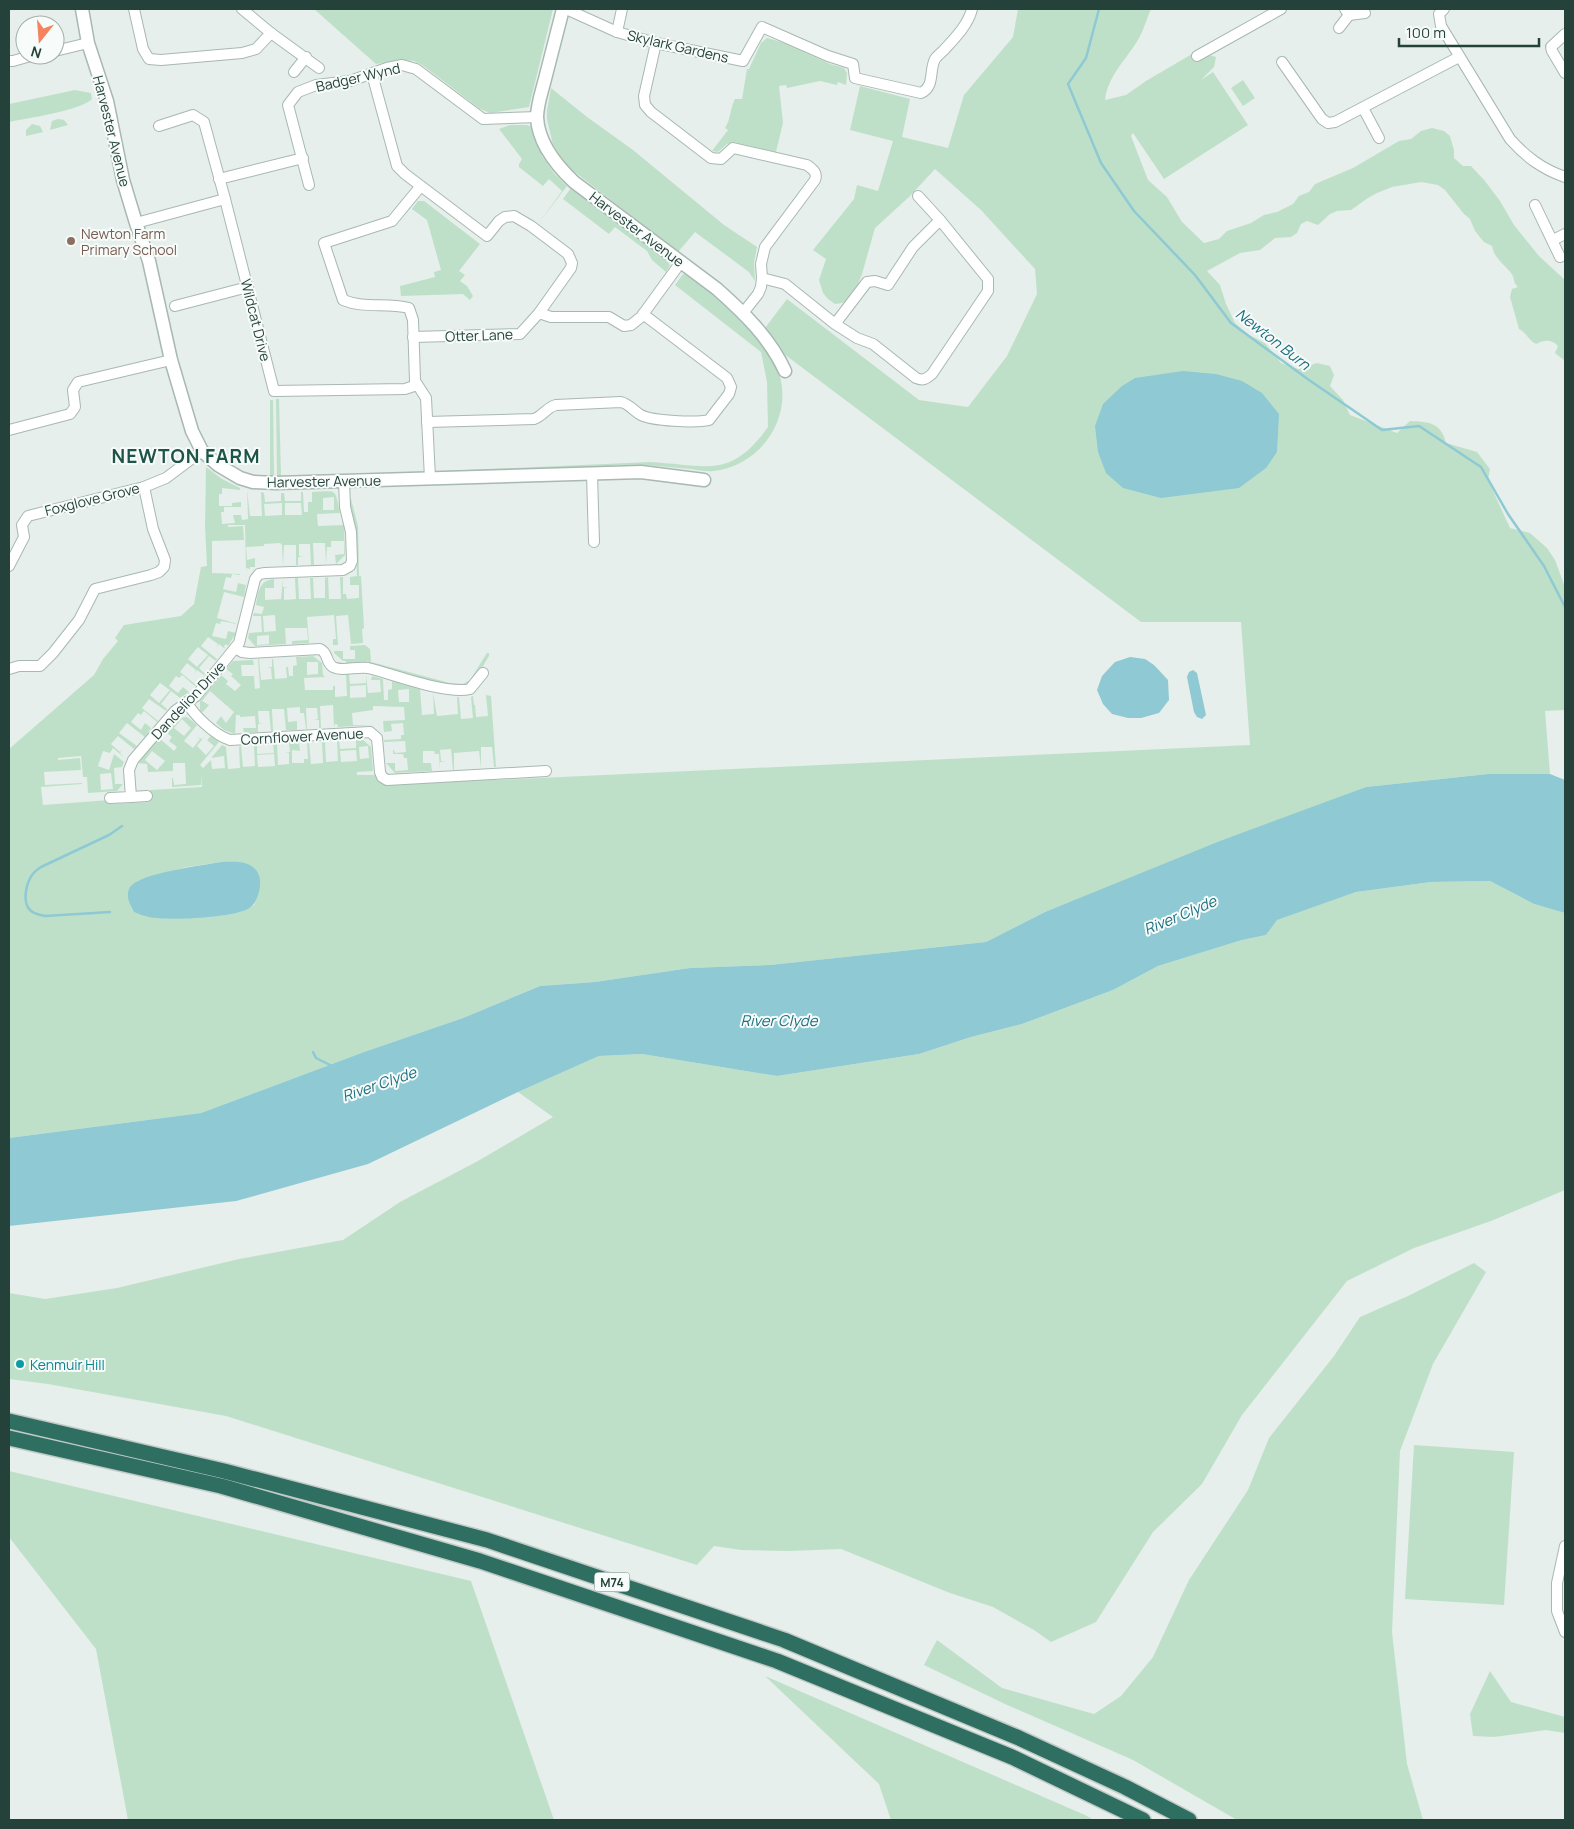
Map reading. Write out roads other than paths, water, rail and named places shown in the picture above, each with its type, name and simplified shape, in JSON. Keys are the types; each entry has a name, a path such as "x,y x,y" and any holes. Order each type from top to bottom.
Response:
{"highway":[{"name":"M74","path":"9,1421 224,1470 487,1540 784,1640 1019,1738 1125,1786 1189,1820"},
{"name":"M74","path":"9,1438 221,1486 480,1561 777,1661 1012,1757 1118,1807 1141,1820"}],"street":[{"name":"Harvester Avenue","path":"82,9 88,43 106,101 136,223 149,261 171,360 192,431 202,451 218,465 240,478 253,482 276,483 641,472 704,480"},
{"path":"134,9 142,49 149,59 161,60 242,53 256,48 271,33"},
{"path":"242,9 319,68"},
{"name":"Harvester Avenue","path":"565,9 541,95 537,117 549,154 574,182 717,289 743,313 769,342 785,371"},
{"name":"Skylark Gardens","path":"565,9 617,32 656,43 743,61 762,27 828,56 853,64 855,78 921,93 926,91 930,85 935,59 957,36 970,17 972,9"},
{"path":"617,32 622,9"},
{"path":"1198,56 1281,9"},
{"path":"1444,9 1439,14 1441,26 1510,139 1523,154 1537,164 1565,177"},
{"path":"1339,28 1347,12 1364,13"},
{"path":"1565,34 1551,47 1565,74"},
{"path":"65,48 88,43"},
{"path":"656,43 644,96 645,105 651,112 711,158 721,159 733,148 807,165 816,174 815,180 765,247 761,264 762,278 758,294 743,313"},
{"path":"1282,62 1322,119 1328,123 1335,122 1363,108 1459,56"},
{"path":"294,72 306,57"},
{"name":"Badger Wynd","path":"303,158 288,105 298,92 316,85 350,81 387,68 402,65 416,69 483,119 537,117"},
{"path":"372,74 397,166 420,187 392,221 324,243 343,300 356,305 395,305 408,308 413,320 414,376 416,385 426,398 430,478"},
{"path":"1363,108 1379,138"},
{"path":"136,223 224,199 204,122 193,115 158,126"},
{"path":"220,179 303,158 309,185"},
{"name":"Otter Lane","path":"414,337 520,334 539,313 571,268 572,263 568,254 531,226 514,216 499,220 487,236 420,187"},
{"path":"762,278 785,284 835,324 857,338 873,344 916,378 927,379 988,291 988,279 918,196"},
{"name":"Wildcat Drive","path":"224,199 274,391 405,389 416,385"},
{"path":"1535,205 1560,257"},
{"path":"835,324 867,282 888,285 913,247 940,220"},
{"path":"1553,240 1565,234"},
{"path":"539,313 551,317 609,317 626,326 632,324 643,314 682,262"},
{"path":"174,306 248,287"},
{"path":"427,422 534,419 540,417 551,406 556,405 621,402 646,417 694,422 709,420 729,394 731,387 727,378 643,314"},
{"path":"9,430 70,414 74,407 73,390 78,382 171,360"},
{"name":"Foxglove Grove","path":"9,566 24,537 22,525 28,516 144,487 166,478 202,451"},
{"path":"592,474 594,542"},
{"name":"Dandelion Drive","path":"131,797 129,774 132,763 175,710 196,696 241,638 254,579 257,575 265,573 343,570 350,566 352,561 351,532 345,507 344,481"},
{"path":"9,669 19,666 40,666 53,654 79,620 95,589 151,575 159,572 164,567 165,560 153,529 144,487"},
{"path":"235,648 242,652 250,653 320,649 325,652 330,663 335,668 366,668 454,691 470,689 482,673"},
{"name":"Cornflower Avenue","path":"187,702 196,715 223,737 230,740 370,732 377,738 380,772 382,777 387,780 546,771"},
{"path":"110,798 147,796"},
{"path":"1565,1546 1557,1583 1557,1611 1565,1632"}],"water":[{"path":"1183,371 1216,374 1242,381 1262,393 1279,414 1277,452 1266,468 1239,488 1161,498 1123,488 1106,473 1098,452 1095,426 1103,404 1122,386 1135,378"},
{"path":"1130,657 1145,659 1154,665 1168,680 1169,700 1159,713 1141,718 1128,718 1112,714 1103,704 1097,690 1102,676 1115,662"},
{"path":"1193,670 1197,673 1206,715 1202,719 1197,717 1194,712 1187,677 1189,672"},
{"name":"River Clyde","path":"1488,774 1550,774 1565,780 1565,913 1534,904 1490,881 1431,882 1356,892 1277,920 1266,935 1242,940 1158,966 1113,990 1022,1024 971,1037 919,1054 777,1076 642,1054 599,1056 518,1092 368,1164 236,1201 9,1226 9,1138 201,1113 364,1052 463,1018 540,986 595,982 690,968 770,965 986,942 1045,912 1220,841 1366,787"},
{"path":"222,862 248,864 258,873 260,884 258,896 248,909 214,917 170,919 143,916 134,912 128,897 130,887 136,882 173,870"}],"waterway":[{"name":"Newton Burn","path":"1099,9 1086,58 1068,84 1101,163 1134,211 1195,275 1231,323 1382,430 1419,426 1481,467 1508,514 1544,566 1565,607"},
{"path":"110,912 45,916 30,910 26,902 26,893 30,879 40,868 109,835 122,826"},
{"path":"313,1052 316,1058 330,1065"}],"place":[{"name":"Newton Farm Primary School","path":"71,241"},
{"name":"Kenmuir Hill","path":"20,1364"}],"district":[{"name":"NEWTON FARM","path":"186,456"}]}
